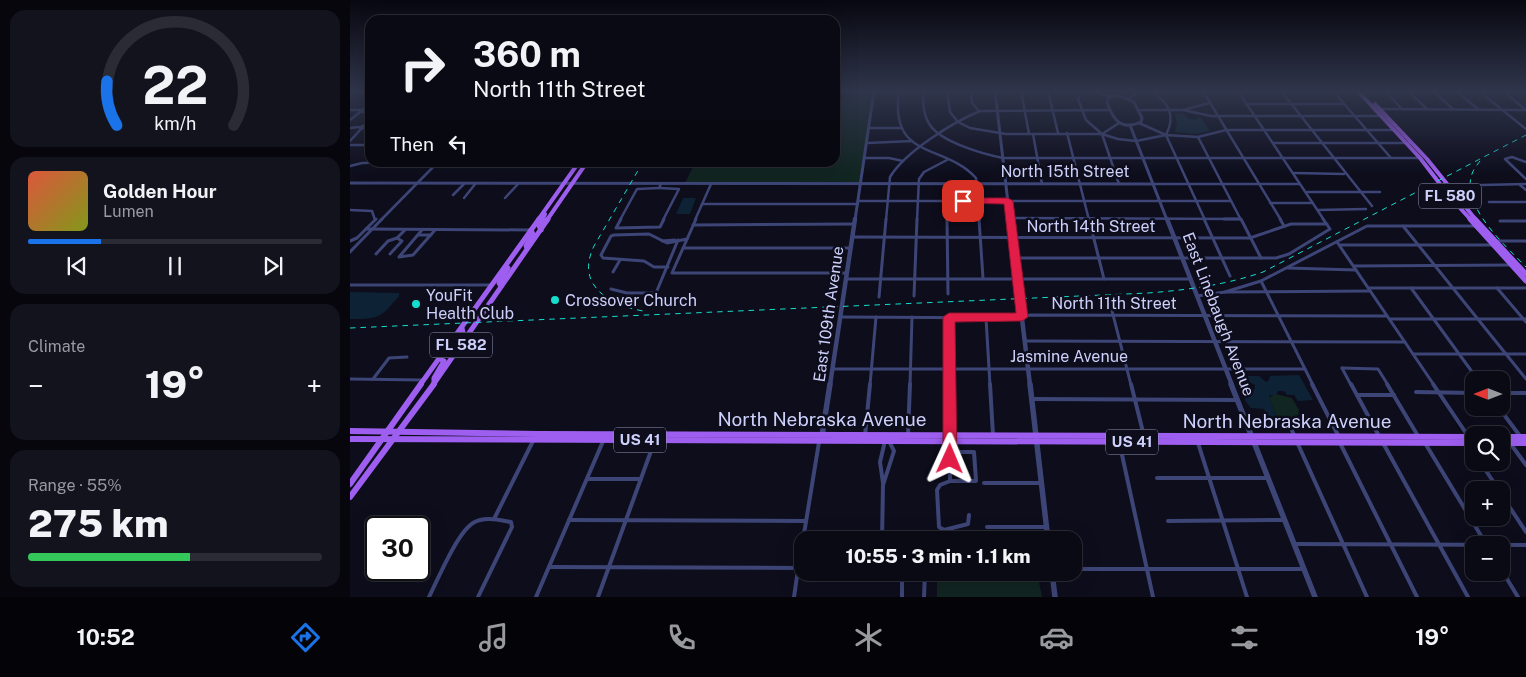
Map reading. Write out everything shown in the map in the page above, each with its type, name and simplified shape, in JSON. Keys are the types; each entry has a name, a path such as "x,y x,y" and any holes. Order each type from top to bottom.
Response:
{"main road":[{"name":"FL 580","path":"1384,119 1396,129"},
{"name":"FL 580","path":"1387,119 1438,174 1512,265"},
{"name":"FL 580","path":"1409,143 1444,189 1476,226"},
{"path":"1422,160 1438,174"},
{"name":"FL 582","path":"350,484 426,380 576,167"},
{"name":"FL 582","path":"350,497 455,354 584,167"},
{"path":"1444,189 1468,211"},
{"path":"541,230 538,226 545,216 544,212"},
{"path":"1476,226 1524,272"},
{"path":"528,248 526,246 533,234 531,230"},
{"path":"502,286 499,283 508,268 507,265"},
{"path":"1512,265 1526,279"},
{"path":"455,354 453,349 463,333 462,328"},
{"path":"434,383 434,378 444,361 440,359"},
{"path":"375,431 397,420"},
{"name":"North Nebraska Avenue","path":"350,431 492,432 536,437"},
{"path":"458,440 464,437 492,432"},
{"path":"974,441 993,434"},
{"name":"North Nebraska Avenue","path":"350,439 951,437 993,434 1036,438"},
{"name":"North Nebraska Avenue","path":"865,437 887,440 908,437"},
{"name":"North Nebraska Avenue","path":"951,437 974,441 1036,438 1422,438 1465,440"},
{"path":"1510,437 1523,437"},
{"path":"368,438 374,443 374,451"},
{"path":"1510,443 1526,443"}],"street":[{"name":"East 109th Avenue","path":"804,531 833,368 870,119"},
{"path":"898,119 902,128 913,141 947,160 968,169 976,178 983,278"},
{"path":"926,119 932,128 970,149 1003,158 1392,158 1422,160"},
{"path":"954,119 957,122 978,130 1000,134 1102,134 1118,123"},
{"path":"879,297 888,201 893,172 902,161 964,119"},
{"path":"998,119 1047,531"},
{"path":"1027,119 1042,184"},
{"path":"1054,119 1058,134"},
{"path":"1085,119 1089,126 1102,134 1118,139 1136,141 1166,135 1198,137 1226,130 1396,129"},
{"path":"1113,119 1118,123 1130,125 1139,123 1166,135 1230,276"},
{"path":"1139,123 1141,119"},
{"path":"1166,135 1172,123 1171,119"},
{"path":"1220,119 1284,226"},
{"path":"1015,258 1276,258 1289,254 1330,229 1256,119"},
{"path":"1303,119 1372,206"},
{"path":"1357,119 1392,158"},
{"path":"1513,119 1526,129"},
{"name":"East Linebaugh Avenue","path":"1130,125 1315,597"},
{"path":"350,141 361,128 351,127"},
{"path":"869,128 902,128"},
{"path":"1067,134 1104,279"},
{"path":"1102,134 1119,184"},
{"path":"1198,137 1260,258"},
{"path":"867,142 913,141"},
{"path":"1273,143 1409,143"},
{"path":"350,145 365,145"},
{"path":"1526,162 1512,157 1505,159 1526,179"},
{"path":"864,158 889,158 902,161"},
{"path":"914,296 919,178 924,172 947,160"},
{"path":"350,166 365,163"},
{"path":"350,252 433,167"},
{"path":"1294,173 1345,174"},
{"name":"North 15th Street","path":"350,183 660,186 711,184 1301,184"},
{"path":"453,195 464,184"},
{"path":"464,198 476,184"},
{"path":"505,198 519,184"},
{"path":"711,184 672,273 847,273"},
{"path":"947,184 948,294"},
{"path":"1481,184 1526,184"},
{"path":"1520,184 1526,190"},
{"path":"660,186 679,189 660,228 616,228 638,189 660,186"},
{"path":"1306,192 1380,192"},
{"path":"702,204 858,203 888,201 1231,201"},
{"path":"1489,202 1526,202"},
{"path":"1270,203 1314,203"},
{"path":"1318,210 1366,209"},
{"path":"350,210 372,212 376,219 357,238 350,241"},
{"path":"1010,218 1240,219"},
{"path":"1500,221 1526,221"},
{"path":"693,225 855,224"},
{"name":"North 14th Street","path":"852,238 1250,238 1266,234 1284,226 1328,224"},
{"path":"1404,226 1526,379"},
{"path":"1225,292 1261,281 1364,227 1476,226"},
{"path":"366,229 531,230"},
{"path":"376,254 388,241 397,238 405,229"},
{"path":"422,229 399,257 413,256 436,230"},
{"path":"668,267 654,267 644,261 602,257 604,247 612,235 649,234 668,243 687,239"},
{"path":"418,235 431,235"},
{"path":"390,254 402,241 397,238"},
{"path":"610,289 627,293 656,294 678,240"},
{"path":"1340,245 1419,245 1526,241"},
{"path":"1337,242 1465,431"},
{"path":"683,248 851,248"},
{"path":"613,272 621,260"},
{"path":"1287,268 1512,265"},
{"path":"846,279 1190,279"},
{"path":"1261,281 1416,597"},
{"path":"350,284 493,285"},
{"path":"1411,288 1471,371"},
{"path":"1197,296 1225,292 1411,288 1526,288"},
{"path":"1497,288 1525,320"},
{"path":"1109,299 1145,439"},
{"name":"North 11th Street","path":"840,317 986,318 1113,315 1525,320"},
{"path":"865,437 876,317"},
{"path":"908,437 912,317"},
{"path":"949,317 950,481"},
{"path":"986,318 993,434"},
{"path":"1025,341 1405,342"},
{"path":"1413,354 1526,354"},
{"path":"373,379 389,358 407,357"},
{"name":"Jasmine Avenue","path":"833,368 1305,370"},
{"path":"1468,597 1342,368 1378,369 1482,536"},
{"path":"350,379 426,380"},
{"path":"1416,392 1465,393"},
{"path":"1510,393 1526,393"},
{"path":"1357,395 1394,396"},
{"path":"1032,399 1237,400"},
{"path":"1505,416 1523,437"},
{"path":"1286,418 1366,597"},
{"path":"494,519 536,437"},
{"path":"536,597 602,437"},
{"path":"598,597 656,437"},
{"path":"1118,438 1153,597"},
{"path":"1196,439 1247,597"},
{"path":"883,485 894,458 894,451 887,440"},
{"path":"882,531 883,485 880,462 887,440"},
{"path":"1510,443 1526,465"},
{"path":"950,452 974,452 976,481 950,481 940,485 937,490 939,527 944,530 965,526 968,524 969,515"},
{"path":"1157,478 1268,478"},
{"path":"586,479 641,479"},
{"path":"984,483 1041,483"},
{"path":"1510,508 1526,532"},
{"path":"429,597 468,527 480,521 494,519 512,522 512,526 478,597"},
{"path":"569,520 806,521"},
{"path":"1168,521 1285,520"},
{"path":"987,527 1046,527"},
{"path":"1295,544 1465,545"},
{"path":"1510,545 1526,545"},
{"path":"549,567 794,568"},
{"path":"1082,569 1304,569"},
{"name":"East 109th Avenue","path":"794,597 797,581"},
{"path":"902,581 902,597"},
{"path":"924,597 925,581"},
{"path":"1053,581 1055,597"},
{"path":"1508,581 1518,597"}],"green space":[{"path":"840,119 870,119 859,182 685,183 693,167 840,167"},
{"path":"1276,394 1292,398 1299,410 1298,415 1293,418 1284,416 1277,418 1269,397"},
{"path":"937,581 1039,581 1042,597 937,597"}],"water":[{"path":"1176,119 1202,119 1210,131 1196,134 1175,132"},
{"path":"683,198 696,198 690,214 676,214"},
{"path":"350,292 399,293 399,296 379,316 350,319"},
{"path":"1299,375 1313,400 1298,401 1294,395 1287,395 1284,391 1278,391 1276,395 1270,395 1269,397 1277,418 1269,418 1264,409 1251,408 1246,402 1240,387 1252,391 1255,389 1255,385 1237,376 1259,376 1266,382 1270,376"}],"railway":[{"path":"350,328 1148,293 1206,286 1263,272 1526,135"},
{"path":"1480,161 1472,174 1470,186 1473,199 1487,225 1526,267"},
{"path":"640,167 594,246 589,260 589,272 592,282 608,298 618,304 643,311"}],"place":[{"name":"Crossover Church","path":"555,300"},
{"name":"YouFit Health Club","path":"416,304"}],"route":[{"path":"950,459 949,317 1022,317 1008,201 963,201"}]}
